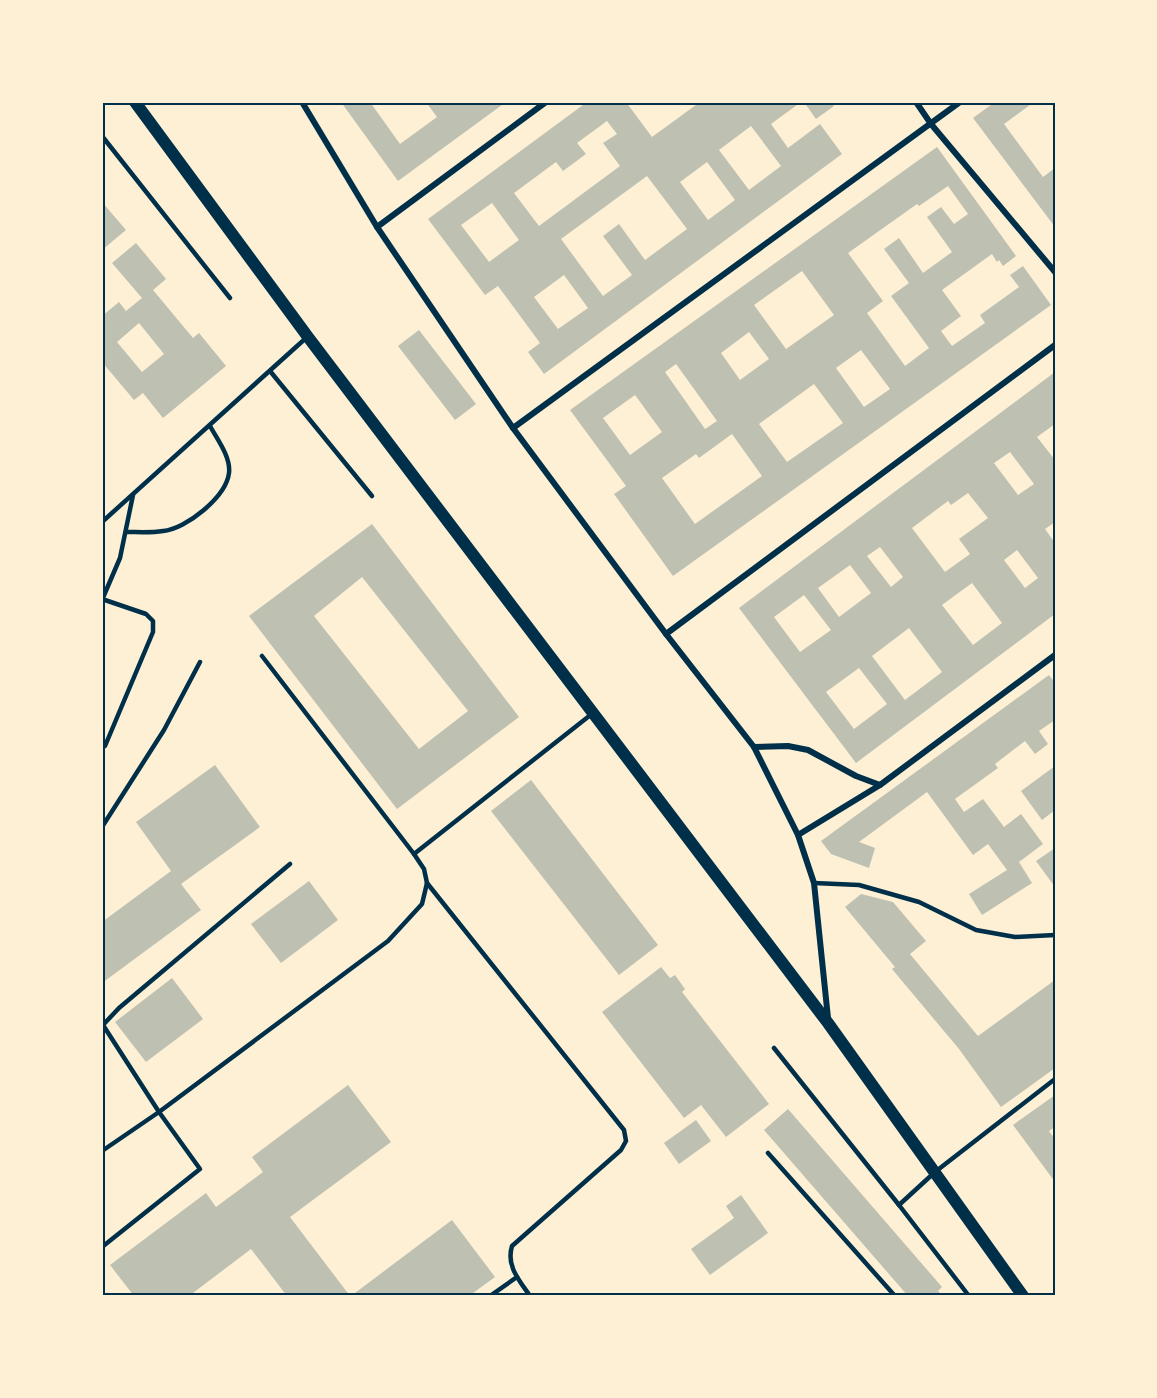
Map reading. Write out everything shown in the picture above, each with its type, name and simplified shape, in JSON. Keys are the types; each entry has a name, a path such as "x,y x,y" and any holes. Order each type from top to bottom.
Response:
{"main road":[{"path":"135,102 308,337 828,1023 1023,1296"}],"street":[{"path":"302,102 376,227 513,428 666,634 754,747 798,835 814,882 828,1023"},
{"path":"376,227 546,102"},
{"path":"916,102 931,124 1055,272"},
{"path":"513,428 960,102"},
{"path":"666,634 1055,345"},
{"path":"798,835 880,785 1055,655"},
{"path":"754,747 788,746 808,750 856,776 880,785"}],"lane":[{"path":"102,136 230,298"},
{"path":"103,520 308,337"},
{"path":"270,371 372,496"},
{"path":"126,532 165,531 194,518 221,492 229,472 225,454 210,426"},
{"path":"102,748 105,746 153,632 153,621 146,614 102,599 120,558 133,495"},
{"path":"102,1151 159,1112 388,941 422,904 427,883 424,869 262,656"},
{"path":"102,827 164,730 200,662"},
{"path":"414,854 593,713"},
{"path":"102,1247 200,1169 102,1026 119,1008 290,864"},
{"path":"814,882 859,885 899,896 919,902 976,930 1015,938 1055,935"},
{"path":"427,883 624,1130 626,1141 621,1150 512,1246 509,1258 517,1277 530,1296"},
{"path":"774,1048 969,1296"},
{"path":"898,1205 935,1172 1055,1078"},
{"path":"768,1153 895,1296"},
{"path":"490,1296 517,1277"}],"building":[{"path":"341,102 370,102 400,144 437,117 426,102 506,102 398,181"},
{"path":"587,102 626,102 652,137 700,102 801,102 771,124 788,148 820,124 842,154 544,374 528,352 540,343 498,286 485,295 428,219","holes":["607,121 617,134 603,143 620,166 539,226 514,193 556,162 563,171 586,154 577,143","751,126 781,166 749,190 719,150","707,162 735,200 708,220 680,182","647,176 687,229 645,260 619,224 603,236 632,275 603,296 561,239","492,203 519,240 489,262 461,225","564,275 588,308 558,329 534,297"]},
{"path":"804,102 831,102 834,106 816,119"},
{"path":"995,102 1034,102 1004,124 1043,177 1055,168 1055,227 973,118"},
{"path":"937,147 1016,256 1003,266 992,254 942,290 961,316 941,331 952,346 985,323 980,315 1019,287 1010,275 1023,266 1051,305 673,576 614,494 626,486 570,410","holes":["948,186 968,214 954,224 941,207 927,217 952,252 923,273 899,238 884,249 909,283 891,296 929,348 905,366 867,313 883,301 848,253 917,204 919,206","802,271 834,315 786,349 754,305","749,332 769,359 740,380 721,353","861,350 890,389 864,407 836,368","676,364 717,421 705,429 665,372","814,384 843,423 787,462 759,424","635,395 662,432 630,455 603,418","732,434 762,476 695,524 662,478 696,454 699,458"]},
{"path":"102,202 126,230 102,250"},
{"path":"136,243 166,279 153,290 193,338 199,333 226,366 163,418 143,393 134,400 102,362 102,316 119,302 126,311 142,298 112,263","holes":["139,323 164,354 142,372 117,342"]},
{"path":"419,330 476,404 455,420 398,346"},
{"path":"1055,372 1055,424 1037,437 1055,460 1055,522 1045,529 1055,543 1055,614 856,763 739,608","holes":["1010,452 1034,484 1018,495 994,463","968,493 988,518 959,539 970,554 945,572 912,528 948,501 951,505","880,547 903,577 891,587 867,556","1017,550 1038,578 1025,588 1004,560","850,565 871,593 839,617 818,588","972,583 1002,623 973,645 942,605","804,595 831,630 800,652 774,617","909,628 942,672 905,700 872,656","859,668 887,704 854,729 826,692"]},
{"path":"372,524 519,717 397,809 249,616","holes":["362,577 468,711 419,749 314,616"]},
{"path":"1049,675 1055,683 1055,720 1039,731 1048,744 1035,754 1025,741 995,764 998,768 955,799 964,812 983,799 1004,827 1021,814 1043,844 1019,862 1032,883 982,915 969,894 1007,870 988,844 973,855 927,792 859,842 875,848 869,868 831,854 821,841"},
{"path":"215,765 260,827 181,884 201,910 102,983 102,922 171,871 136,822"},
{"path":"1055,766 1055,810 1042,820 1021,791"},
{"path":"531,780 658,945 619,975 491,811"},
{"path":"1055,848 1055,887 1036,861"},
{"path":"309,881 338,920 281,963 251,924"},
{"path":"861,894 893,902 926,941 910,954 978,1036 1055,980 1055,1068 1001,1107 959,1049 892,969 895,967 845,907"},
{"path":"661,967 670,978 675,975 685,989 682,992 769,1104 726,1137 701,1105 684,1118 602,1012"},
{"path":"172,978 203,1019 146,1062 115,1022"},
{"path":"348,1085 391,1142 290,1217 350,1296 287,1296 251,1249 189,1296 134,1296 110,1265 206,1193 216,1207 263,1172 252,1157"},
{"path":"1055,1095 1055,1127 1049,1131 1055,1139 1055,1182 1013,1125"},
{"path":"788,1109 942,1287 938,1291 943,1296 908,1296 764,1130"},
{"path":"696,1120 711,1141 679,1164 664,1143"},
{"path":"741,1195 768,1233 710,1275 691,1249 734,1218 726,1206"},
{"path":"452,1220 495,1277 469,1296 351,1296"}]}
